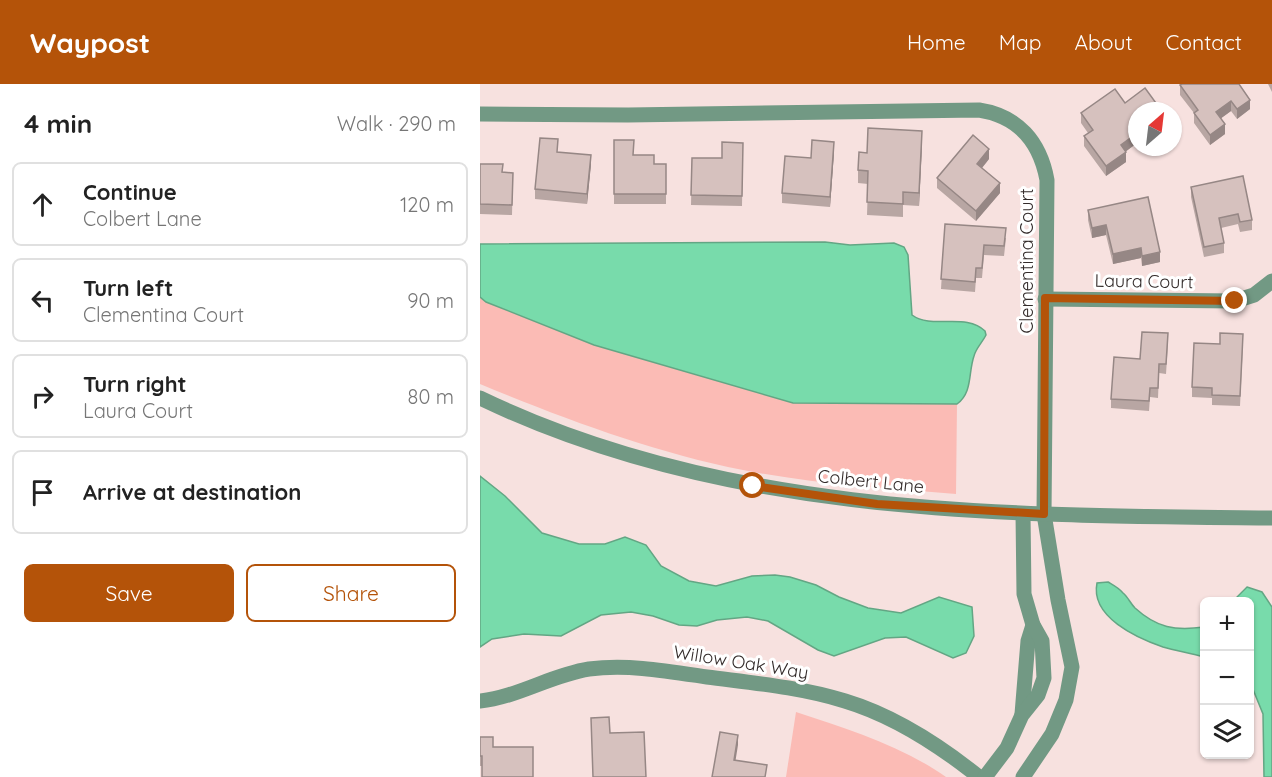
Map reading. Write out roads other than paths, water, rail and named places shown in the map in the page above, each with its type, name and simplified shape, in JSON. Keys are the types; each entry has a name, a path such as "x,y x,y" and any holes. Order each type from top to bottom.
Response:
{"street":[{"name":"Clementina Court","path":"480,114 628,115 967,110 1000,114 1018,125 1039,152 1045,169 1047,191 1044,514"},
{"name":"Laura Court","path":"1045,298 1235,301 1254,295 1272,281"},
{"name":"Colbert Lane","path":"480,398 627,455 721,479 877,504 1023,514 1272,518"},
{"path":"985,777 1007,748 1022,715 1028,641 1033,625 1024,594 1023,514"},
{"path":"1023,777 1052,734 1066,700 1072,667 1044,514"},
{"name":"Willow Oak Way","path":"480,701 508,696 570,673 607,667 654,669 789,688 846,701 881,715 926,738 979,777"}]}
